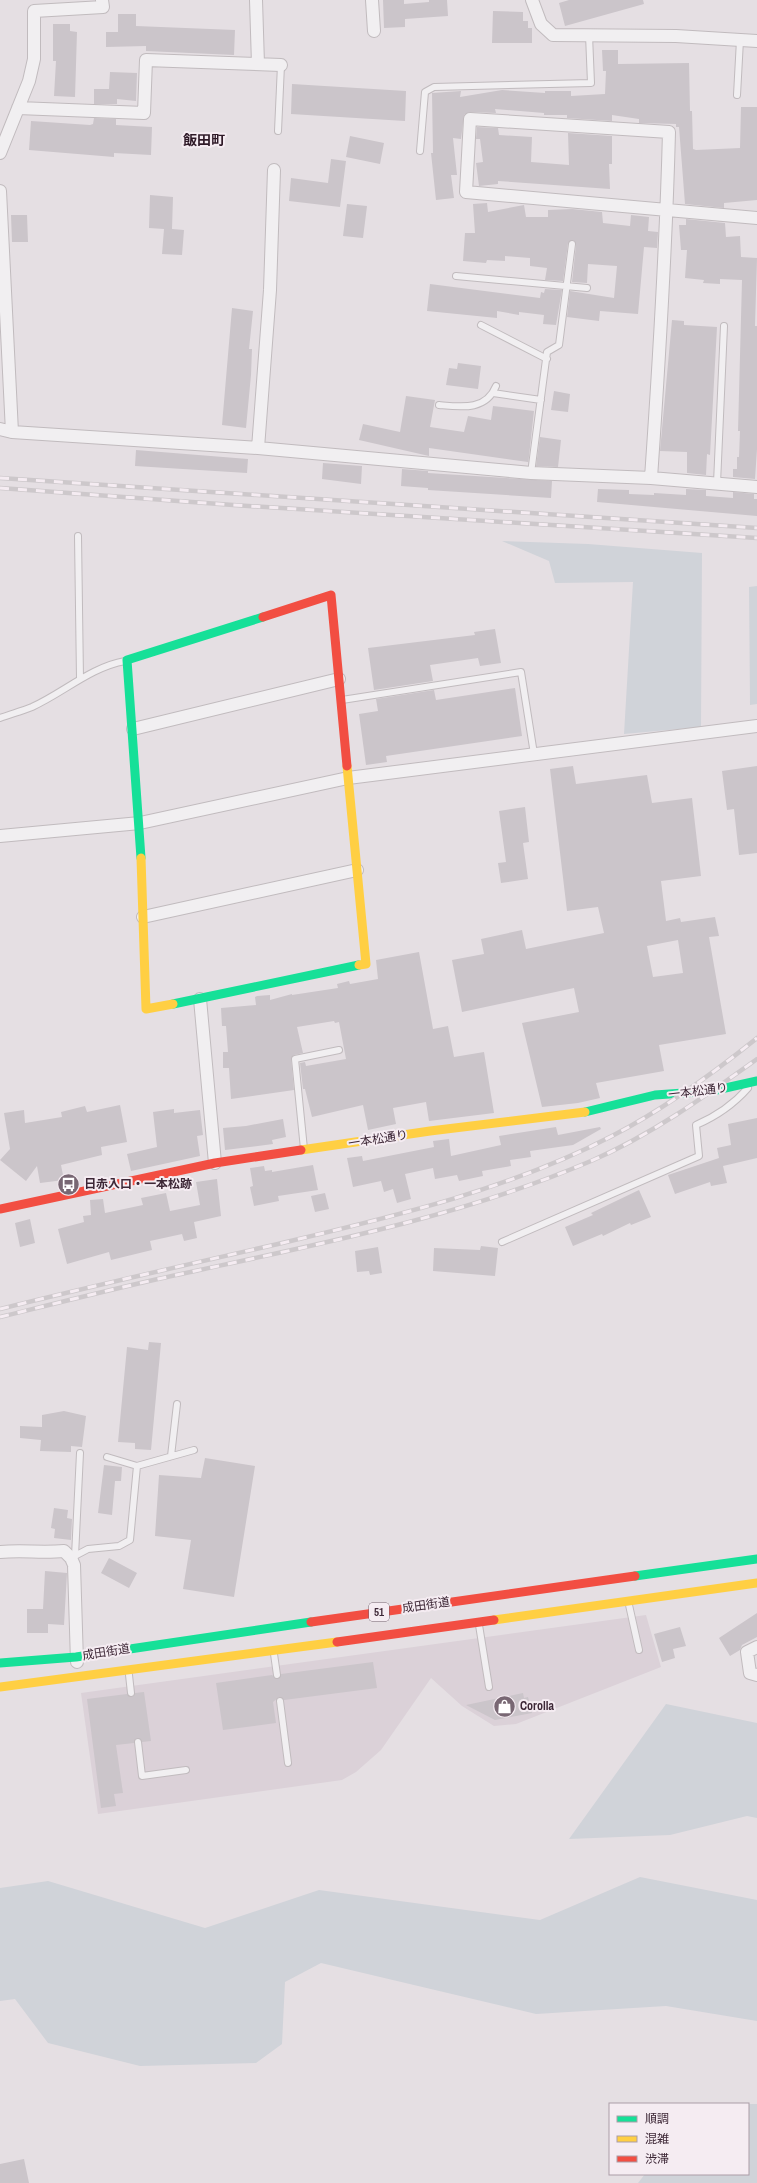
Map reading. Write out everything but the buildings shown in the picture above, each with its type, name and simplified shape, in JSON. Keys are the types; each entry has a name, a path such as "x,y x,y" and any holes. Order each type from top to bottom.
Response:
{"main road":[{"path":"331,595 366,964 146,1009 140,823 127,660 331,595"},
{"name":"一本松通り","path":"0,1209 215,1163 430,1131 580,1113 655,1095 712,1091 755,1081"},
{"name":"成田街道","path":"0,1663 76,1657 166,1642 757,1558"},
{"name":"成田街道","path":"0,1687 129,1671 757,1583"}],"street":[{"path":"0,153 5,124 18,108 29,81 34,59 33,5 102,7 102,0"},
{"path":"256,0 258,64"},
{"path":"372,0 374,31"},
{"path":"532,0 540,24 553,35 676,36 757,41"},
{"path":"18,108 144,113 146,60 281,65"},
{"path":"651,478 664,292 667,210 669,132 470,119 466,192 667,210 757,218"},
{"path":"258,448 270,290 274,170"},
{"path":"0,191 6,430 258,448 531,472 651,478 757,486"},
{"path":"133,729 339,679"},
{"path":"0,836 140,823 348,778 757,726"},
{"path":"143,917 357,870"},
{"path":"200,999 215,1163"},
{"path":"0,1552 23,1550 44,1553 64,1551 73,1557 77,1678"},
{"path":"757,1647 747,1652 750,1673 757,1675"}],"lane":[{"path":"420,151 425,92 434,87 591,83 589,35"},
{"path":"737,95 740,40"},
{"path":"278,131 281,65"},
{"path":"531,472 548,352 559,345 572,244"},
{"path":"456,276 587,288"},
{"path":"481,325 547,359"},
{"path":"717,483 724,326"},
{"path":"438,405 464,407 487,401 496,386"},
{"path":"493,393 541,400"},
{"path":"78,536 80,679"},
{"path":"0,718 32,707 80,679 117,662 127,660"},
{"path":"341,700 521,672 534,754"},
{"path":"304,1150 295,1058 339,1050"},
{"path":"502,1242 699,1156 696,1125 717,1116 737,1100 755,1081"},
{"path":"171,1456 176,1404"},
{"path":"107,1457 137,1466 194,1450"},
{"path":"73,1557 80,1453"},
{"path":"73,1557 88,1549 119,1546 130,1540 137,1466"},
{"path":"628,1601 639,1650"},
{"path":"478,1622 490,1687"},
{"path":"273,1651 277,1675"},
{"path":"129,1671 131,1693"},
{"path":"280,1701 288,1763"},
{"path":"138,1742 142,1776 186,1770"}],"shaded area":[{"path":"502,541 588,544 702,553 701,727 624,734 633,582 555,583 549,561"},
{"path":"757,586 757,704 750,705 749,587"},
{"path":"646,1615 661,1667 516,1724 494,1726 462,1706 431,1678 381,1750 356,1772 342,1780 98,1814 81,1693"},
{"path":"666,1704 757,1723 757,1818 747,1816 670,1835 569,1839"},
{"path":"640,1877 757,1900 757,2021 666,2006 536,2014 321,1963 285,1982 282,2044 256,2063 140,2066 48,2043 15,1999 0,2001 0,1888 48,1881 205,1928 319,1890 540,1920"},
{"path":"749,2104 757,2104 757,2183 638,2183 644,2175 749,2175"}],"railway":[{"path":"0,478 757,528"},
{"path":"0,488 233,505 757,538"},
{"path":"0,1309 278,1244 406,1212 490,1187 532,1172 572,1155 631,1126 687,1091 757,1038"},
{"path":"0,1317 138,1284 378,1230 486,1200 539,1182 591,1161 635,1139 677,1114 757,1059"}],"traffic: fast":[{"path":"141,858 127,660 263,617"},
{"path":"173,1004 359,965"},
{"path":"585,1112 655,1095 712,1091 757,1081"},
{"path":"635,1576 757,1559"},
{"path":"0,1663 76,1657 311,1622"}],"traffic: slow":[{"path":"347,766 366,964 359,965"},
{"path":"141,858 146,1009 173,1004"},
{"path":"301,1150 430,1131 585,1112"},
{"path":"494,1620 757,1583"},
{"path":"0,1687 337,1642"}],"traffic: jam":[{"path":"331,595 347,766"},
{"path":"263,617 331,595"},
{"path":"0,1209 215,1163 301,1150"},
{"path":"311,1622 635,1576"},
{"path":"337,1642 494,1620"}],"place":[{"name":"日赤入口・一本松跡","path":"68,1184"},
{"name":"Corolla","path":"504,1706"}],"district":[{"name":"飯田町","path":"204,140"}]}
